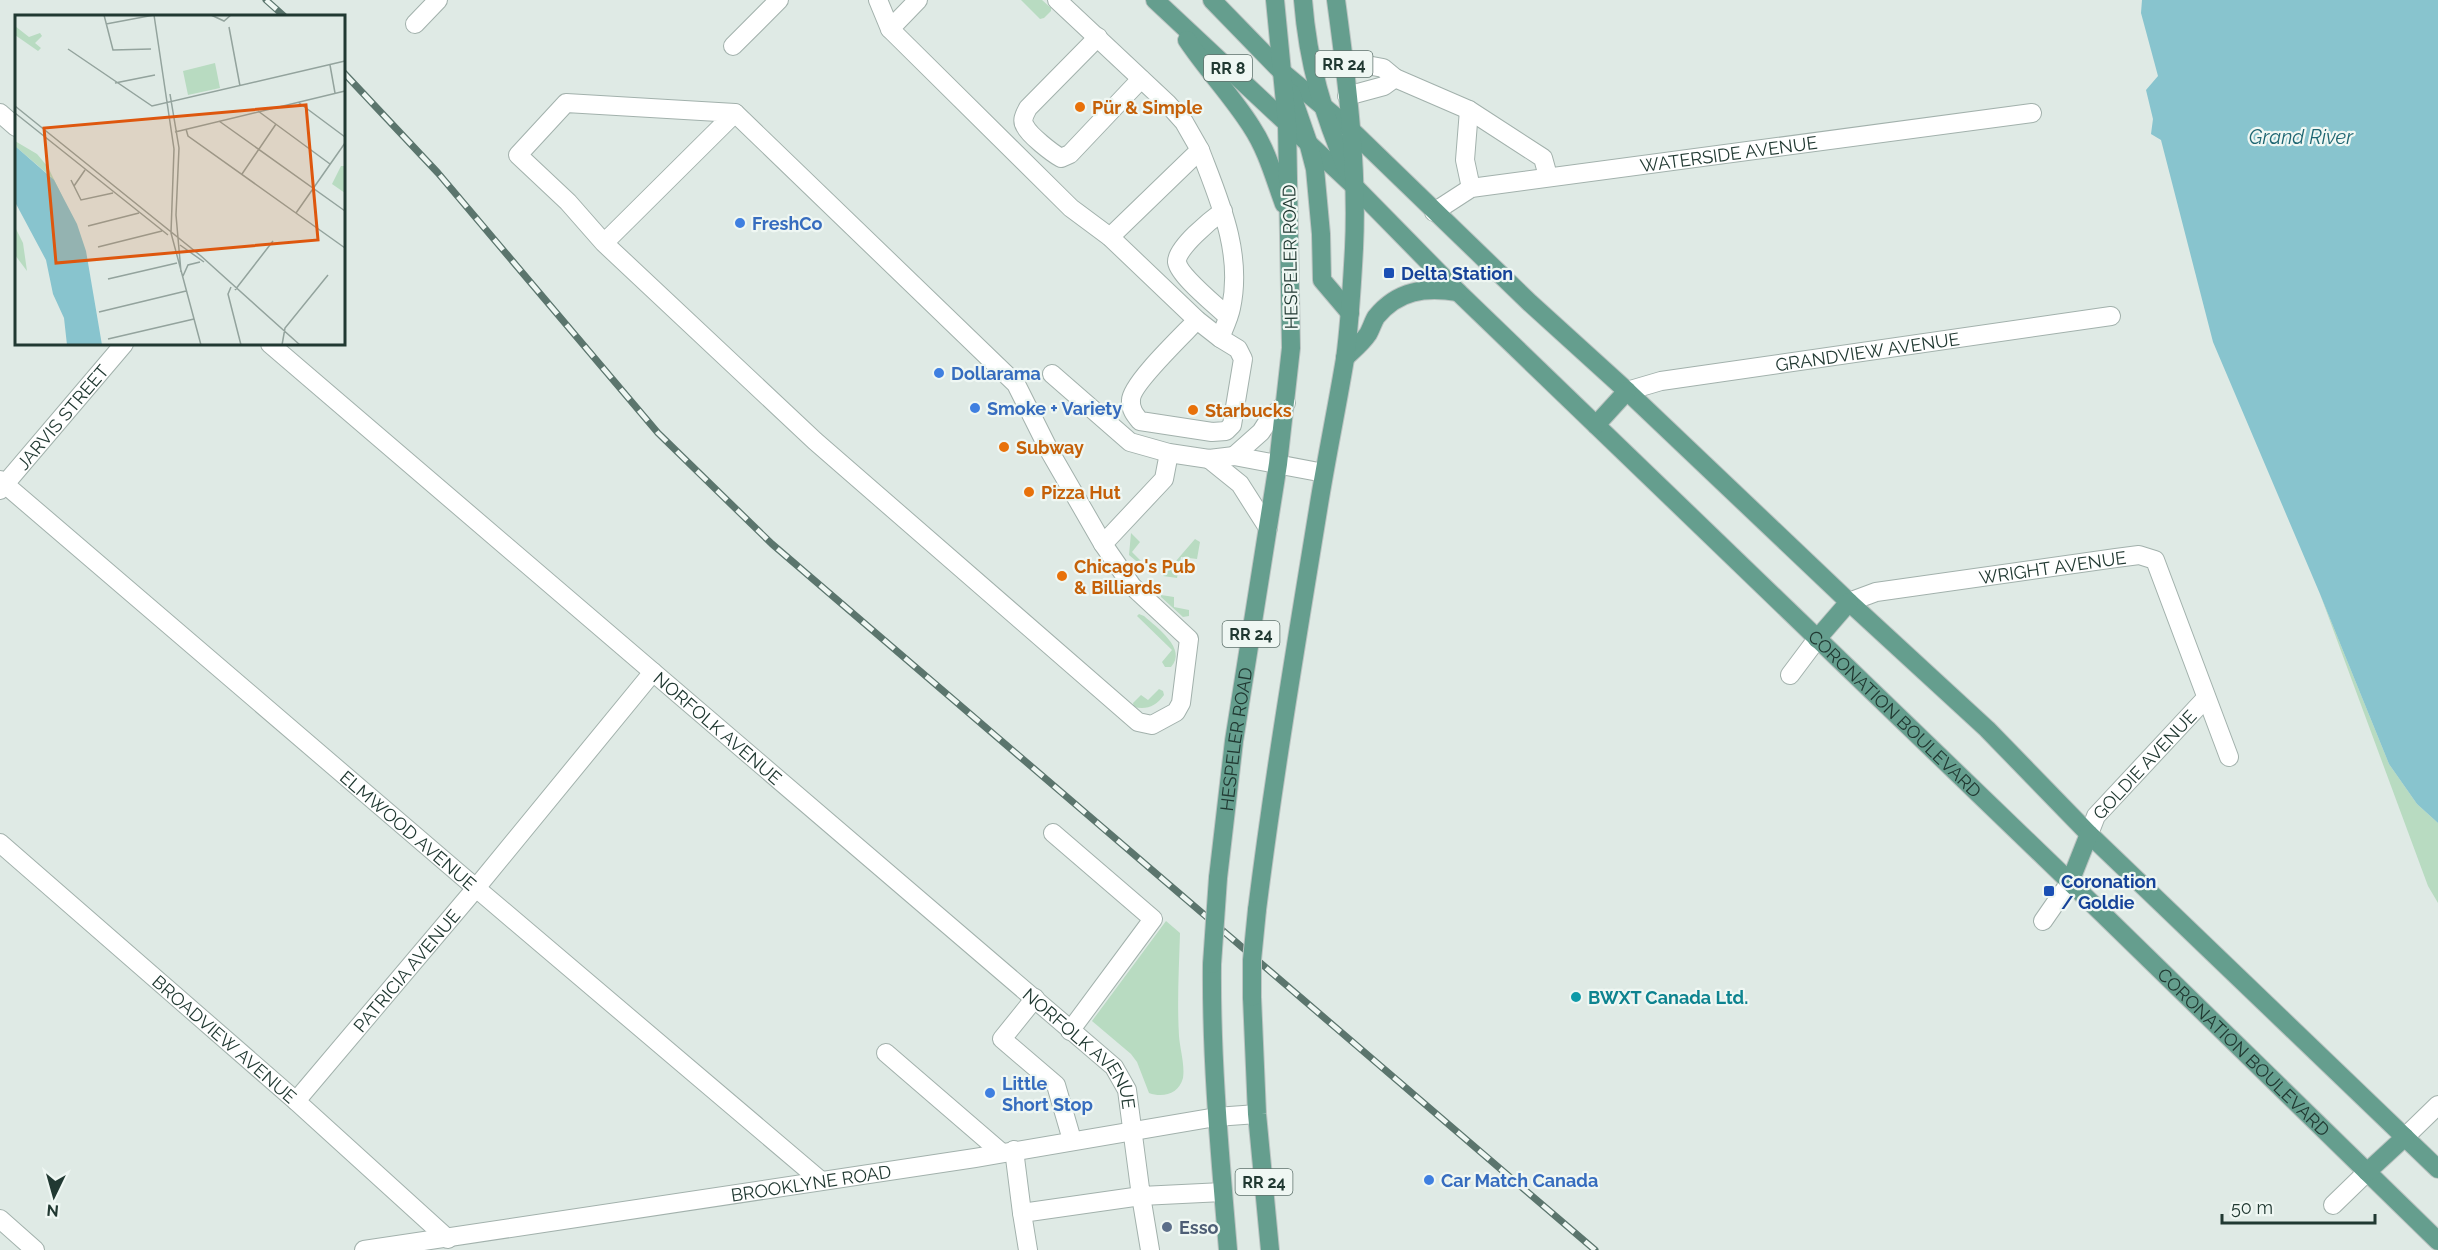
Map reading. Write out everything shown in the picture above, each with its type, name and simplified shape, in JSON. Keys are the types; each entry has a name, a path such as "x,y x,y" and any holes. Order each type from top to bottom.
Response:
{"main road":[{"name":"RR 8","path":"1155,0 1353,185"},
{"name":"RR 8","path":"1212,0 1282,72 1349,128 1434,212 1987,729 2089,834 2438,1169"},
{"name":"RR 24","path":"1275,0 1287,123"},
{"path":"1303,0 1312,72 1320,102 1353,185"},
{"name":"RR 24","path":"1270,1250 1257,1114 1252,960 1265,843 1324,473 1345,358 1350,313 1354,239 1353,185 1347,96 1336,0"},
{"path":"1169,14 1209,72 1251,126 1265,151 1289,220"},
{"path":"1282,72 1308,142 1315,169 1322,280 1350,313"},
{"name":"HESPELER ROAD","path":"1228,1250 1211,1029 1212,964 1218,878 1234,741 1286,403 1291,318 1287,123"},
{"name":"CORONATION BOULEVARD","path":"1353,185 1458,292 2070,882 2438,1241"},
{"path":"1345,358 1367,335 1375,319 1390,303 1402,295 1415,290 1434,289 1458,292"},
{"path":"1596,425 1627,391"},
{"path":"1817,639 1849,602"},
{"path":"2070,882 2089,834"},
{"path":"2367,1172 2404,1137"}],"street":[{"path":"415,24 438,0"},
{"path":"733,46 779,0"},
{"path":"878,0 890,29 1071,208 1110,237 1197,320 1238,350 1243,359 1236,411 1232,425 1226,431 1212,432 1140,421 1133,412 1130,398 1137,384 1197,320"},
{"path":"890,29 918,0"},
{"path":"1057,0 1184,122 1200,150 1223,211 1233,252 1233,295 1220,338"},
{"path":"1098,38 1074,59 1023,116 1024,126 1052,153 1061,158 1070,154 1141,79"},
{"path":"1344,65 1383,68 1395,78 1469,110 1543,158 1548,176"},
{"path":"1347,96 1384,86 1395,78"},
{"path":"566,103 735,113 1016,384 1050,453 1103,544 1132,586 1189,639 1181,703 1176,712 1152,725 1138,722 815,441 604,243 568,202 518,155 566,103"},
{"path":"1469,110 1465,160 1471,188"},
{"path":"0,113 15,126"},
{"path":"604,243 735,113"},
{"name":"WATERSIDE AVENUE","path":"1434,212 1471,188 2032,113"},
{"path":"1110,237 1200,150"},
{"path":"1223,211 1179,253 1178,262 1182,273 1228,317"},
{"name":"GRANDVIEW AVENUE","path":"1627,391 1661,381 2111,316"},
{"name":"JARVIS STREET","path":"2,485 123,345"},
{"name":"NORFOLK AVENUE","path":"271,345 1114,1067 1127,1090 1150,1250"},
{"path":"1052,374 1130,442 1169,453 1209,459 1234,456 1324,473"},
{"path":"1234,456 1262,432 1270,418 1286,403"},
{"path":"1103,544 1164,479 1169,453"},
{"path":"1209,459 1240,484 1268,528"},
{"name":"ELMWOOD AVENUE","path":"2,485 820,1180"},
{"name":"WRIGHT AVENUE","path":"1849,602 1876,592 2139,555 2155,560 2229,757"},
{"path":"1790,675 1817,639"},
{"name":"PATRICIA AVENUE","path":"296,1101 476,888 653,672"},
{"name":"GOLDIE AVENUE","path":"2089,834 2096,816 2206,698"},
{"path":"1053,833 1153,919 1071,1031"},
{"name":"BROADVIEW AVENUE","path":"0,843 296,1101 448,1239"},
{"path":"2043,921 2070,882"},
{"path":"1035,998 1002,1039 1056,1085 1072,1140"},
{"path":"886,1053 1008,1151 1028,1250"},
{"path":"2404,1137 2438,1105"},
{"name":"BROOKLYNE ROAD","path":"364,1250 448,1239 1216,1117 1257,1114"},
{"path":"2333,1205 2367,1172"},
{"path":"1022,1213 1141,1196 1223,1192"},
{"path":"0,1219 34,1250"}],"green space":[{"path":"1021,0 1042,0 1051,8 1051,11 1040,19"},
{"path":"1131,533 1140,542 1132,552 1143,563 1142,566 1129,555"},
{"path":"1195,539 1200,542 1197,559 1181,557 1177,578 1163,576"},
{"path":"2320,594 2389,764 2417,804 2438,823 2438,903 2428,886"},
{"path":"1161,595 1174,597 1174,607 1189,610 1189,616 1183,617"},
{"path":"1139,614 1162,632 1173,646 1176,653 1171,667 1165,667 1162,662 1172,650 1137,616"},
{"path":"1159,689 1164,695 1158,702 1143,708 1134,707 1133,703 1141,695 1148,700"},
{"path":"1166,921 1180,933 1178,1023 1183,1078 1174,1091 1160,1095 1149,1093 1137,1062 1131,1054 1092,1021"}],"water":[{"name":"Grand River","path":"2142,0 2438,0 2438,823 2417,804 2389,764 2213,342 2161,140 2151,134 2153,119 2146,90 2158,76 2141,13"}],"railway":[{"path":"266,0 283,15"},
{"path":"345,74 438,173 658,433 772,544 1595,1250"}],"place":[{"name":"Pür & Simple","path":"1080,107"},
{"name":"FreshCo","path":"740,223"},
{"name":"Delta Station","path":"1389,273"},
{"name":"Dollarama","path":"939,373"},
{"name":"Smoke + Variety","path":"975,408"},
{"name":"Starbucks","path":"1193,410"},
{"name":"Subway","path":"1004,447"},
{"name":"Pizza Hut","path":"1029,492"},
{"name":"Chicago's Pub & Billiards","path":"1062,576"},
{"name":"Coronation / Goldie","path":"2049,891"},
{"name":"BWXT Canada Ltd.","path":"1576,997"},
{"name":"Little Short Stop","path":"990,1093"},
{"name":"Car Match Canada","path":"1429,1180"},
{"name":"Esso","path":"1167,1227"}]}
